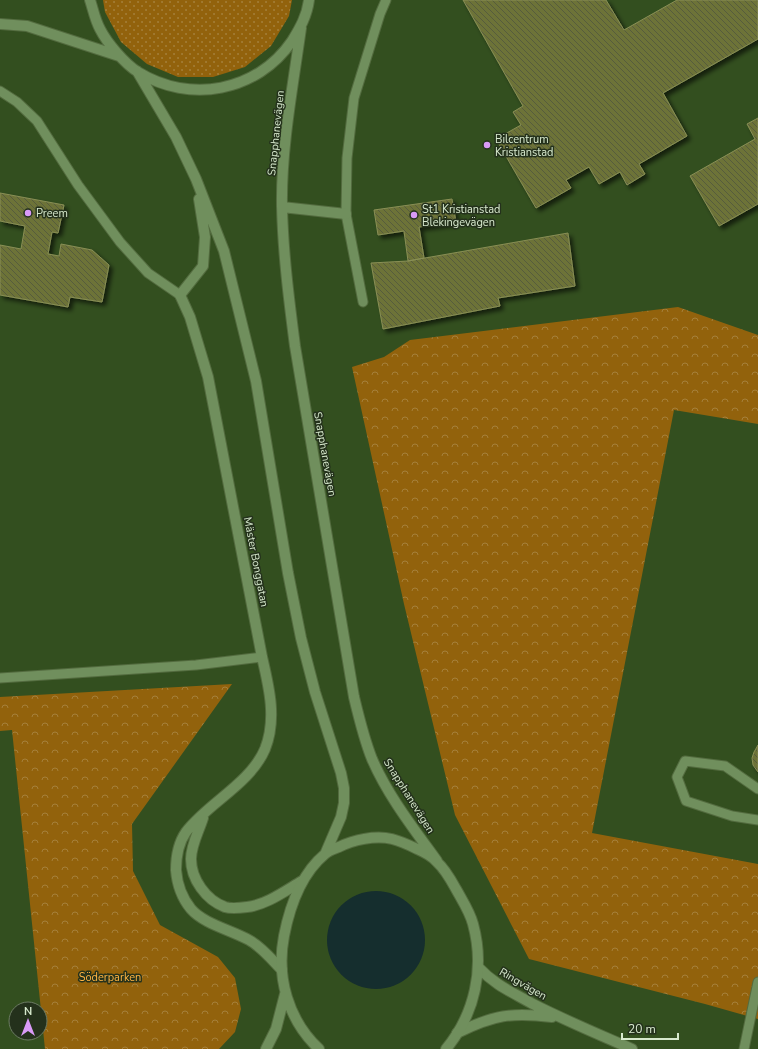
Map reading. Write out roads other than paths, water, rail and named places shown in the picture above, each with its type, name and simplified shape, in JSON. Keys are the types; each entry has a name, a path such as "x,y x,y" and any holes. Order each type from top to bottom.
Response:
{"main road":[{"path":"90,0 100,29 119,56 137,71 166,85 197,90 229,86 258,74 282,54 301,28 309,4 315,0"},
{"path":"0,24 27,26 119,56"},
{"name":"Snapphanevägen","path":"301,28 283,170 282,207 295,346 354,697 360,722 372,759 386,786 451,881 464,902 473,923 477,943 478,967 474,995 469,1010 457,1033 446,1049"},
{"path":"137,71 176,137 196,179 224,251 256,381 288,573 301,638 315,692 341,773 344,803 336,832 326,852 302,881 289,912 282,953 282,970 285,994 298,1023 306,1035 319,1049"},
{"path":"180,295 203,266 205,237 196,179"},
{"path":"282,207 346,214"},
{"name":"Mäster Bonggatan","path":"180,295 190,317 208,377 262,657 271,696 270,731 265,748 259,760 244,778 204,814 186,833 179,847 176,863 177,876 179,886 185,900 197,915 250,940 263,950 282,970"},
{"path":"204,814 193,848 191,860 199,885 215,902 226,907 247,907 268,900 302,881"},
{"path":"326,852 343,844 360,840 390,838 422,851 437,861"},
{"name":"Ringvägen","path":"478,967 496,984 558,1017 632,1049"},
{"path":"266,1049 276,1029 285,994"},
{"name":"Ringvägen","path":"457,1033 487,1020 513,1014 533,1014 558,1017"}],"lane":[{"path":"363,302 346,214 347,158 354,98 380,14 386,0"},
{"path":"0,91 17,102 37,121 78,185 120,242 148,273 180,295"},
{"path":"0,678 196,665 262,657"},
{"path":"758,789 725,766 685,760 677,777 686,801 732,816 758,820"},
{"path":"744,1049 758,982"}],"water":[{"path":"376,891 395,894 411,905 422,921 425,940 422,959 411,975 395,986 376,989 357,986 341,975 330,959 327,940 330,921 341,905 357,894"}],"place":[{"name":"Bilcentrum Kristianstad","path":"487,145"},
{"name":"Preem","path":"28,213"},
{"name":"St1 Kristianstad Blekingevägen","path":"414,215"}],"park label":[{"name":"Söderparken","path":"110,977"}]}
